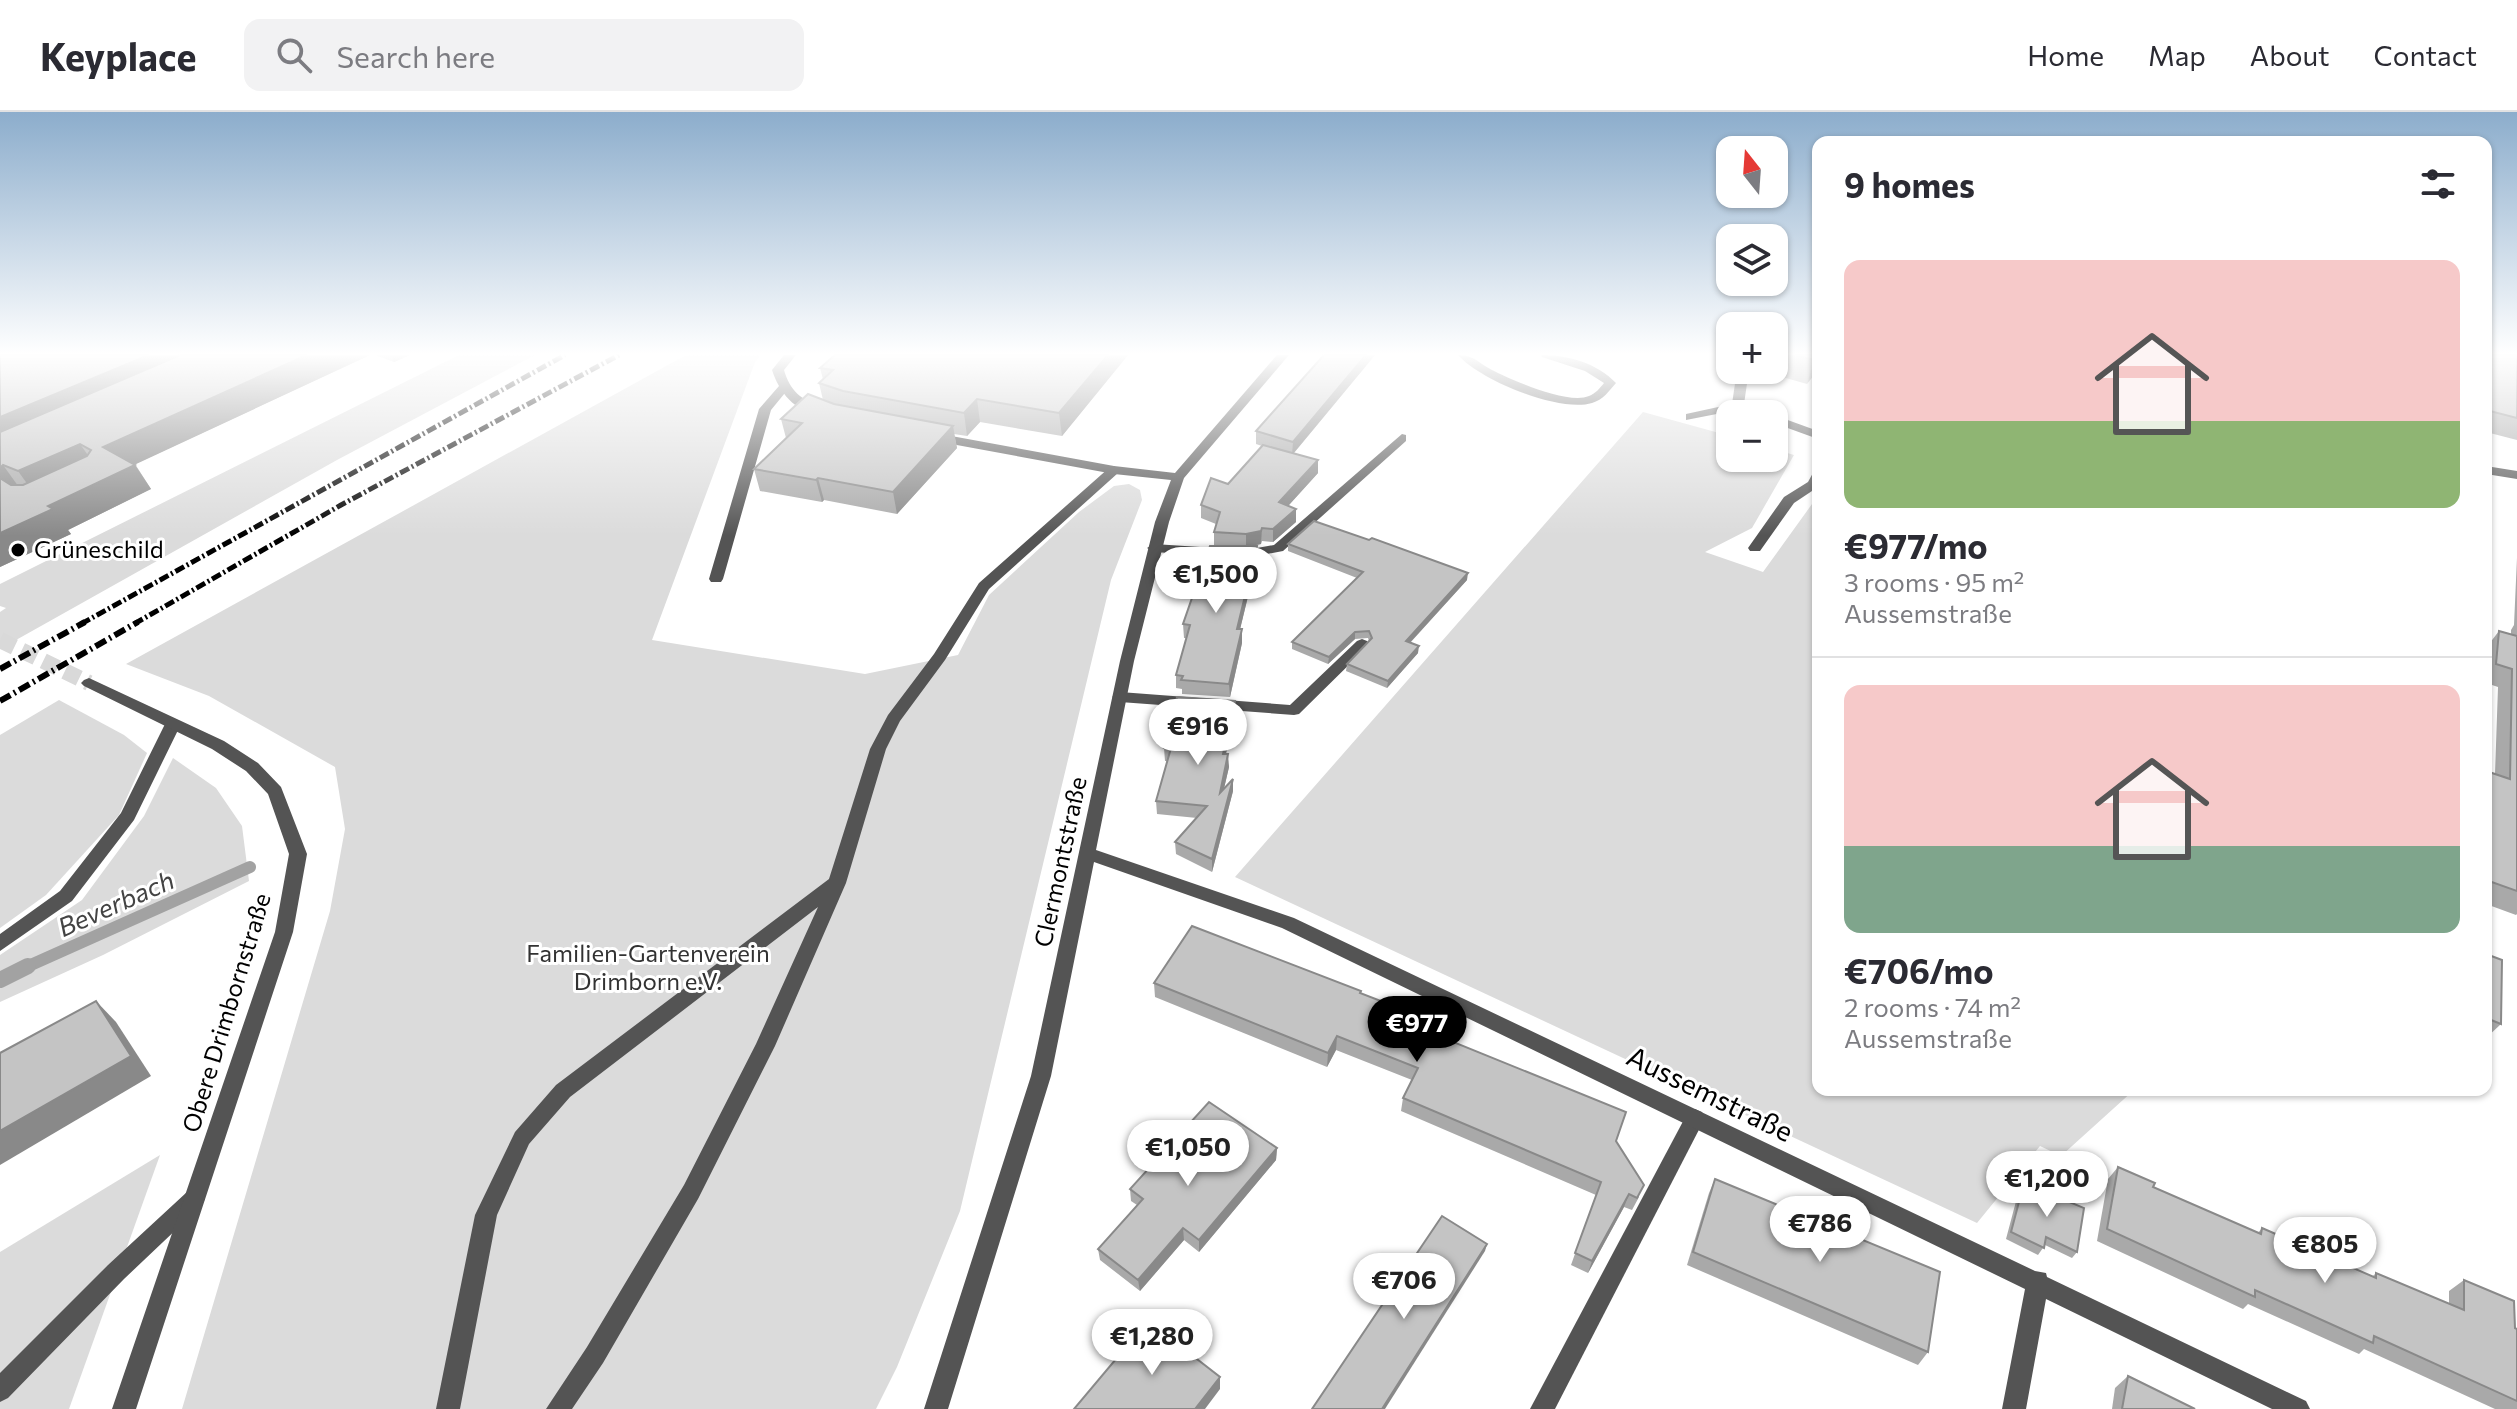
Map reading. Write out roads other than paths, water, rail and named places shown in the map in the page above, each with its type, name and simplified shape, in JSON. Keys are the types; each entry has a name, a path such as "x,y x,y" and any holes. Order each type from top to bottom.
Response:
{"street":[{"path":"716,579 763,416"},
{"name":"Clermontstraße","path":"936,1409 1041,1076 1154,548 1178,477 1231,416"},
{"path":"1690,417 1696,416"},
{"path":"1788,424 1812,433"},
{"path":"919,434 1114,470 1178,477"},
{"path":"1154,548 1246,554 1278,548 1402,438"},
{"path":"558,1409 595,1355 691,1192 765,1046 837,883 878,749 893,719 940,657 984,586 1114,470"},
{"path":"2492,471 2517,475"},
{"path":"1755,548 1789,500 1812,485"},
{"path":"1120,697 1294,710 1362,644"},
{"name":"Obere Drimbornstraße","path":"89,683 240,760 275,791 298,854 284,932 124,1409"},
{"path":"0,944 66,896 128,816 173,724"},
{"name":"Aussemstraße","path":"1087,853 1288,923 2038,1281 2298,1409"},
{"path":"448,1409 486,1215 522,1138 563,1091 837,883"},
{"path":"1542,1409 1695,1118"},
{"path":"0,1390 116,1272 198,1195"},
{"path":"2014,1409 2038,1281"}],"waterway":[{"name":"Beverbach","path":"24,968 250,867"},
{"name":"Beverbach","path":"24,968 28,966"},
{"name":"Beverbach","path":"0,980 24,968"}],"tunnel":[{"path":"0,640 89,683"}],"railway":[{"path":"81,624 456,416"},
{"path":"134,624 341,505 507,416"},
{"path":"0,669 85,622"},
{"path":"0,701 138,622"}],"place":[{"name":"Grüneschild","path":"18,550"}],"park label":[{"name":"Familien-Gartenverein Drimborn e.V.","path":"648,968"}]}
